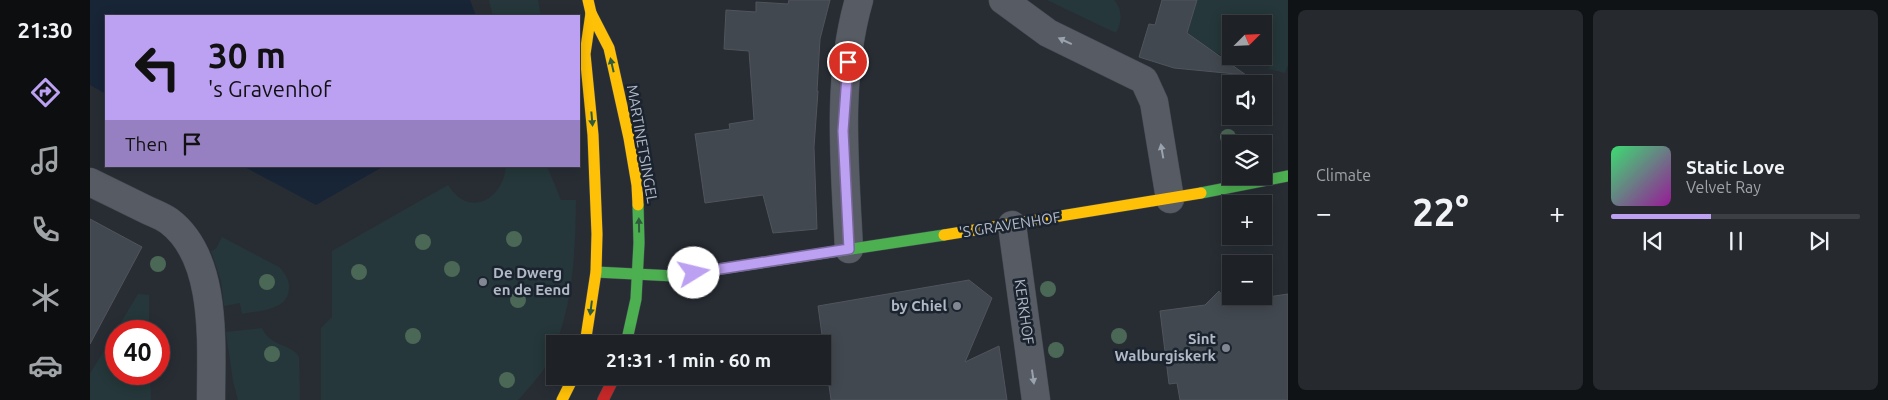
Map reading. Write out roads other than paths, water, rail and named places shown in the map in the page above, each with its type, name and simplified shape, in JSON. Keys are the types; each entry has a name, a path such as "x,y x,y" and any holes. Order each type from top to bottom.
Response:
{"street":[{"name":"MARTINETSINGEL","path":"586,335 596,272 594,134 585,54 590,13 588,0"},
{"path":"849,249 843,131 851,27 859,0"},
{"path":"1003,0 1048,33 1144,80 1154,102 1170,199"},
{"name":"MARTINETSINGEL","path":"590,13 609,48 629,138 639,214 636,299 628,335"},
{"name":"'S GRAVENHOF","path":"596,272 674,276 1012,225 1170,199 1288,176"},
{"path":"90,182 168,220 190,242 201,268 206,288 210,326 212,400"},
{"name":"KERKHOF","path":"1012,225 1036,400"},
{"path":"562,400 570,385"},
{"path":"603,400 610,385"}],"water":[{"path":"90,0 470,0 476,15 105,15 105,93 90,85"},
{"path":"245,167 382,167 316,205"}],"place":[{"name":"De Dwerg en de Eend","path":"483,282"},
{"name":"by Chiel","path":"957,306"},
{"name":"Sint Walburgiskerk","path":"1226,348"}]}
